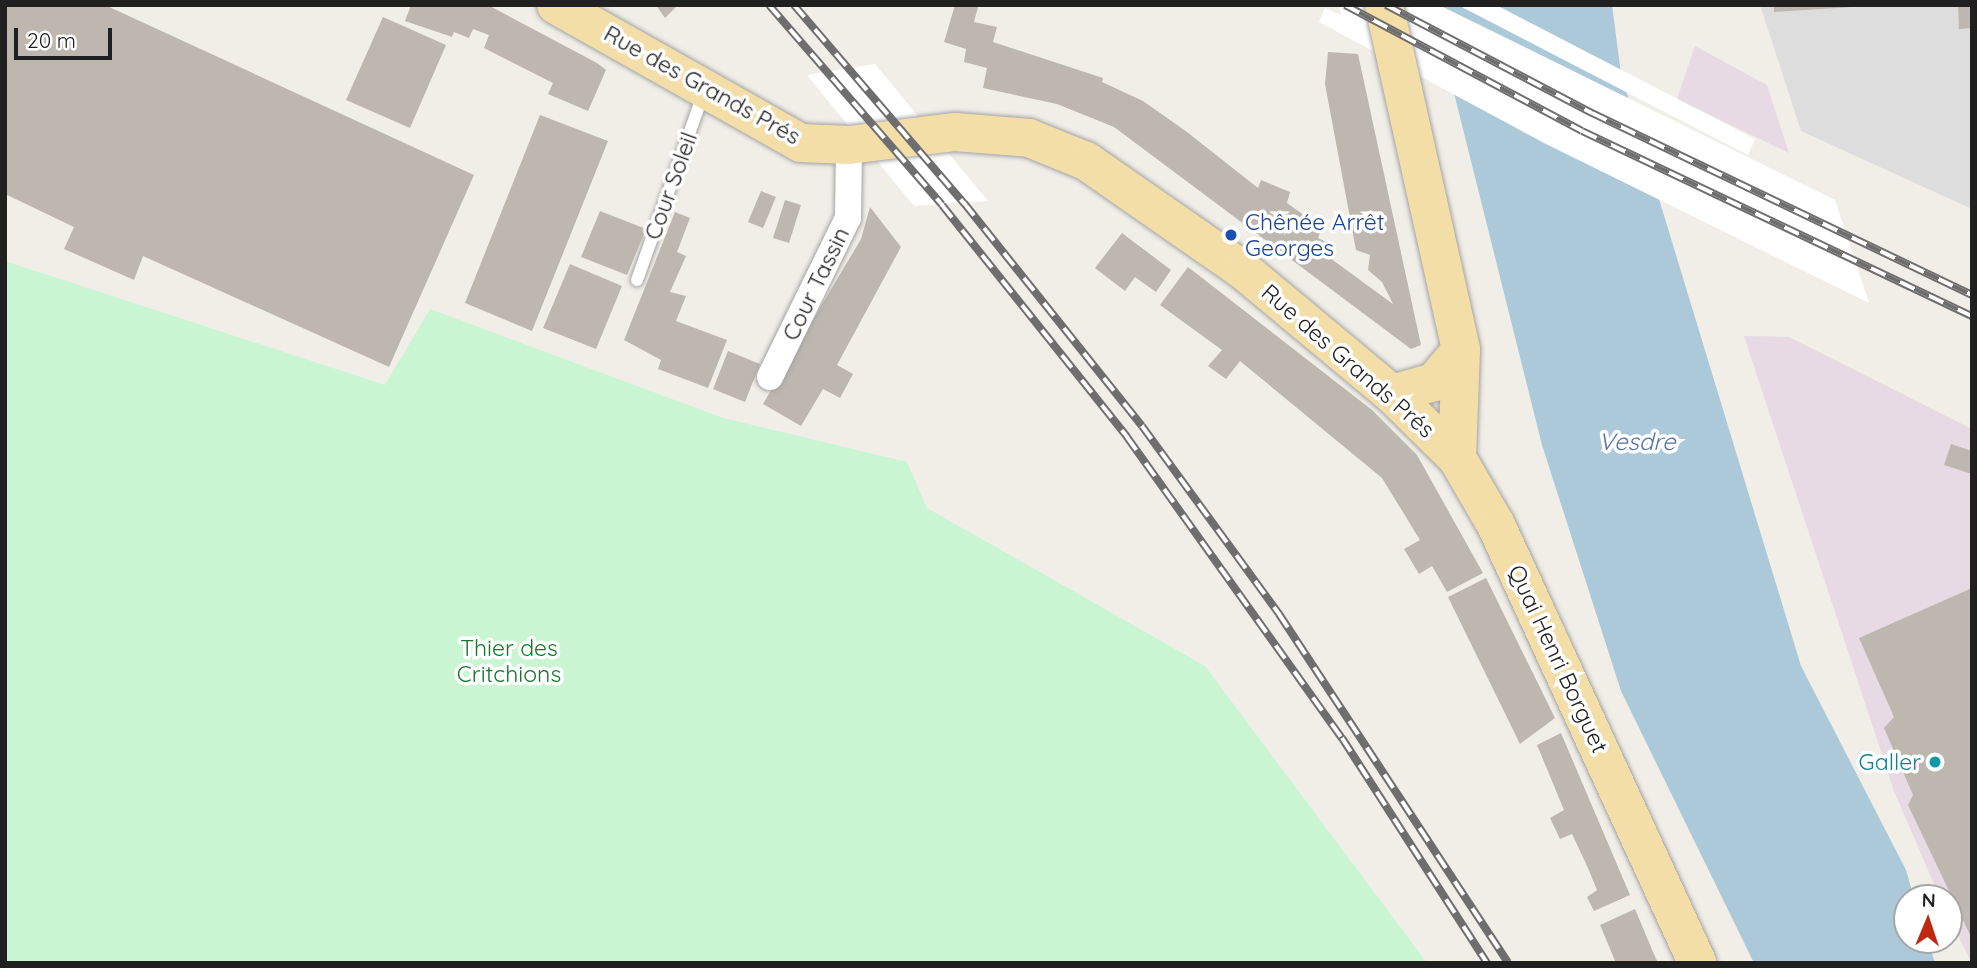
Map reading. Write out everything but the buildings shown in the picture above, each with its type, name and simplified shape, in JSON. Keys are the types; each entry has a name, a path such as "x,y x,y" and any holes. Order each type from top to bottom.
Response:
{"main road":[{"name":"Rue des Grands Prés","path":"556,5 704,92 801,143 849,145 954,132 1029,138 1086,161 1243,270 1392,394 1457,458"},
{"path":"1384,5 1461,350 1457,458"},
{"path":"1392,394 1434,382 1461,350"},
{"name":"Quai Henri Borguet","path":"1457,458 1496,526 1697,963"}],"street":[{"name":"Cour Tassin","path":"770,377 848,218 849,145"}],"lane":[{"name":"Cour Soleil","path":"637,280 704,92"}],"shaded area":[{"path":"1760,5 1972,5 1972,209 1801,131"},
{"path":"1695,46 1767,85 1789,153 1677,99"},
{"path":"1744,336 1789,337 1972,429 1972,963 1963,946 1963,884 1934,884 1894,791"}],"green space":[{"name":"Thier des Critchions","path":"5,261 385,385 430,309 723,418 907,462 927,508 1205,666 1427,963 5,963"}],"water":[{"name":"Vesdre","path":"1432,5 1612,5 1621,74 1801,666 1906,870 1910,884 1893,884 1893,954 1932,954 1935,963 1754,963 1621,691 1542,445"}],"pier":[{"path":"1339,5 1439,5 1835,200 1869,303 1546,144 1319,22 1325,8 1341,15"},
{"path":"1458,5 1496,5 1755,139 1748,155"},
{"path":"875,64 988,201 914,206 807,75"}],"railway":[{"path":"769,5 942,205 1127,437 1342,738 1487,963"},
{"path":"794,5 964,203 1142,426 1279,614 1508,963"},
{"path":"1345,5 1582,131 1972,316"},
{"path":"1386,5 1592,113 1972,295"}],"place":[{"name":"Chênée Arrêt Georges","path":"1231,235"},
{"name":"Galler","path":"1935,762"}]}
